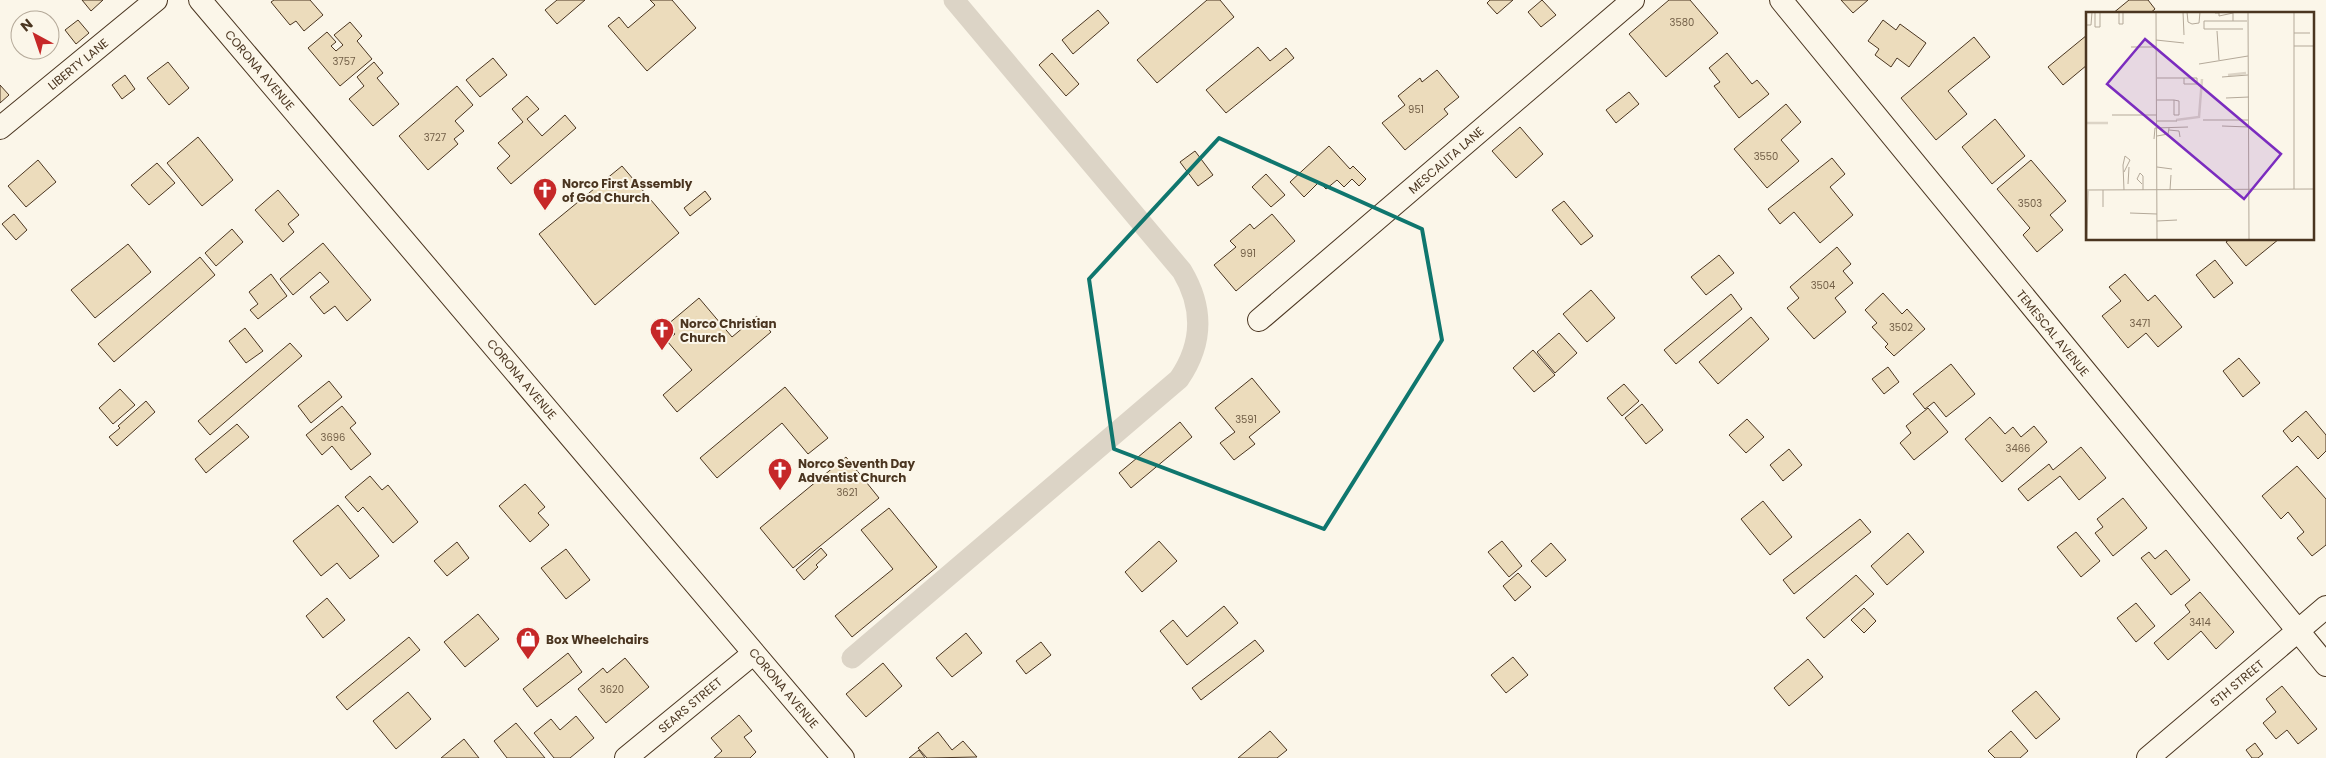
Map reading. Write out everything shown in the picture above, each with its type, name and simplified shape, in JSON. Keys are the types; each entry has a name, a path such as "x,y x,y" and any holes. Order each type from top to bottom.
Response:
{"street":[{"name":"LIBERTY LANE","path":"0,128 156,0"},
{"name":"CORONA AVENUE","path":"200,0 843,758"},
{"name":"MESCALITA LANE","path":"1259,320 1633,0"},
{"name":"TEMESCAL AVENUE","path":"1781,0 2326,665"},
{"name":"5TH STREET","path":"2148,758 2326,607"},
{"name":"SEARS STREET","path":"626,758 754,653"}],"highlighted area":[{"path":"1219,138 1422,229 1442,340 1324,529 1114,449 1089,279"}],"building":[{"path":"82,0 103,0 91,11"},
{"path":"274,0 310,0 323,15 304,31 296,21 290,25 271,2"},
{"path":"557,0 585,0 557,24 545,10"},
{"path":"650,0 672,0 696,28 647,71 608,26 619,17 628,28 655,5"},
{"path":"1207,0 1220,0 1234,17 1157,83 1137,60"},
{"path":"1490,0 1513,0 1497,14 1487,3"},
{"path":"1542,0 1556,15 1541,27 1528,12"},
{"path":"1669,0 1690,0 1718,33 1666,77 1629,34"},
{"path":"1841,0 1868,0 1853,13"},
{"path":"2129,0 2148,0 2155,9 2151,12 2114,12"},
{"path":"1098,10 1109,23 1073,54 1062,40"},
{"path":"78,20 89,33 76,44 65,30"},
{"path":"1883,20 1896,30 1900,24 1926,43 1909,67 1897,58 1891,67 1875,55 1879,49 1868,41"},
{"path":"350,22 362,36 357,41 372,59 340,86 308,48 327,32 336,42 331,46 336,51 343,45 334,35"},
{"path":"2086,36 2086,66 2063,85 2048,67"},
{"path":"1974,37 1990,57 1948,91 1967,114 1936,140 1901,98"},
{"path":"1258,47 1270,61 1286,48 1294,58 1226,113 1206,90"},
{"path":"1052,53 1079,84 1066,96 1039,65"},
{"path":"1727,53 1752,84 1757,80 1769,94 1739,118 1714,86 1720,82 1709,68"},
{"path":"493,58 507,75 480,97 466,80"},
{"path":"168,62 189,88 169,105 147,78"},
{"path":"374,62 383,73 377,78 399,104 373,126 349,99 364,86 357,77"},
{"path":"1437,70 1459,97 1444,109 1448,114 1405,150 1382,123 1405,105 1398,96 1420,78 1422,82"},
{"path":"125,75 135,89 122,99 112,85"},
{"path":"0,85 9,95 0,103"},
{"path":"457,86 473,105 455,121 464,131 454,139 458,144 428,170 399,136"},
{"path":"1629,92 1639,104 1616,123 1606,110"},
{"path":"527,96 539,109 527,119 542,136 565,115 576,128 511,184 497,168 510,156 498,143 523,122 512,109"},
{"path":"1786,104 1801,122 1781,140 1799,161 1767,188 1734,149"},
{"path":"1995,119 2025,156 1992,184 1962,147"},
{"path":"1520,127 1543,154 1516,178 1492,151"},
{"path":"198,137 233,180 202,206 167,163"},
{"path":"1329,146 1350,169 1353,166 1366,179 1359,186 1352,179 1344,187 1337,180 1326,189 1319,182 1304,197 1290,182"},
{"path":"1195,151 1213,175 1198,186 1180,162"},
{"path":"1832,158 1845,174 1830,187 1853,215 1820,243 1794,212 1780,224 1768,209"},
{"path":"38,160 56,182 26,207 8,186"},
{"path":"2031,160 2066,201 2050,215 2063,230 2037,252 2023,235 2030,228 1997,189"},
{"path":"157,163 175,183 149,205 131,185"},
{"path":"622,166 679,233 595,305 539,234"},
{"path":"1266,174 1285,195 1271,207 1252,187"},
{"path":"278,190 299,215 288,224 294,232 283,242 255,210"},
{"path":"705,191 711,199 690,216 684,208"},
{"path":"1564,201 1593,236 1581,245 1552,210"},
{"path":"14,214 27,230 16,240 2,224"},
{"path":"1272,214 1295,241 1236,291 1214,265 1236,247 1230,241 1250,224 1254,229"},
{"path":"232,229 243,242 216,266 205,253"},
{"path":"2229,240 2278,240 2246,266 2226,242"},
{"path":"323,243 371,300 347,321 335,306 324,314 310,297 329,282 320,272 293,295 280,279"},
{"path":"128,244 151,272 95,318 71,290"},
{"path":"1837,247 1851,264 1843,271 1853,283 1835,298 1846,312 1814,339 1787,308 1799,298 1790,287"},
{"path":"1719,255 1734,273 1706,295 1691,277"},
{"path":"200,257 215,275 114,362 98,344"},
{"path":"2215,260 2233,283 2214,298 2196,275"},
{"path":"271,274 287,296 258,319 250,310 258,304 249,292"},
{"path":"2125,274 2148,301 2155,295 2182,327 2158,347 2146,333 2128,348 2102,316 2121,301 2109,287"},
{"path":"1591,290 1615,318 1587,342 1563,314"},
{"path":"1883,293 1902,314 1907,309 1925,329 1894,356 1885,347 1888,344 1872,327 1877,323 1865,310"},
{"path":"1731,294 1742,309 1676,364 1664,350"},
{"path":"699,298 732,337 757,316 771,332 677,412 663,395 692,370 667,341 675,334 667,325"},
{"path":"1751,317 1769,339 1718,384 1699,362"},
{"path":"245,328 263,351 246,363 229,341"},
{"path":"1559,333 1577,353 1555,373 1537,352"},
{"path":"290,343 302,356 210,435 198,421"},
{"path":"1533,350 1555,375 1534,392 1513,368"},
{"path":"2239,358 2260,383 2243,397 2223,371"},
{"path":"1951,364 1975,394 1946,417 1934,402 1925,409 1913,394"},
{"path":"1888,367 1899,382 1884,394 1872,379"},
{"path":"1252,378 1280,412 1249,437 1255,444 1234,460 1220,443 1235,432 1215,408"},
{"path":"329,381 342,397 311,423 298,406"},
{"path":"1624,384 1639,401 1622,416 1607,398"},
{"path":"785,387 828,438 808,454 782,423 717,478 700,458"},
{"path":"120,389 135,405 113,424 99,408"},
{"path":"146,401 155,412 117,446 109,437 120,428 118,426"},
{"path":"1642,404 1663,430 1646,444 1625,418"},
{"path":"342,406 356,423 350,428 371,454 351,470 332,446 322,455 306,435"},
{"path":"1928,408 1948,432 1914,460 1900,443 1911,433 1906,426"},
{"path":"2306,411 2326,435 2326,451 2318,459 2298,436 2292,442 2283,431"},
{"path":"1990,417 2005,434 2013,427 2021,437 2034,426 2047,442 2002,482 1965,439"},
{"path":"1747,419 1764,437 1746,453 1729,435"},
{"path":"1180,422 1192,437 1131,488 1119,473"},
{"path":"237,424 249,437 206,473 195,459"},
{"path":"2081,447 2106,478 2079,500 2060,476 2028,501 2018,489 2049,464 2053,470"},
{"path":"1789,449 1802,465 1783,481 1770,465"},
{"path":"846,457 879,498 793,568 760,528"},
{"path":"2297,466 2326,499 2326,545 2312,556 2297,538 2304,532 2288,512 2281,519 2262,496"},
{"path":"370,476 382,490 388,485 418,522 393,543 363,507 358,512 345,497"},
{"path":"525,484 545,507 538,513 549,525 530,542 499,506"},
{"path":"2123,498 2147,528 2113,556 2095,533 2103,527 2097,519"},
{"path":"1763,501 1792,537 1770,555 1741,519"},
{"path":"338,505 379,556 350,579 337,563 321,576 293,541"},
{"path":"889,508 937,567 852,637 835,616 893,569 861,530"},
{"path":"1860,519 1871,532 1794,594 1783,580"},
{"path":"2076,532 2100,561 2081,577 2057,547"},
{"path":"1908,533 1924,552 1887,585 1871,566"},
{"path":"1159,541 1177,561 1142,592 1125,572"},
{"path":"1502,541 1522,566 1509,577 1488,552"},
{"path":"457,542 469,558 447,576 434,561"},
{"path":"1551,543 1566,560 1546,577 1531,561"},
{"path":"821,548 827,555 816,565 818,567 804,580 796,570"},
{"path":"566,549 590,580 566,599 541,568"},
{"path":"2166,550 2190,580 2171,595 2141,558 2149,552 2155,559"},
{"path":"1518,573 1531,587 1515,601 1503,586"},
{"path":"1856,575 1874,594 1824,638 1806,618"},
{"path":"2200,592 2234,632 2216,649 2201,631 2168,660 2154,643 2190,612 2185,605"},
{"path":"327,598 345,620 323,638 306,616"},
{"path":"2136,603 2155,626 2136,642 2117,618"},
{"path":"1224,606 1238,623 1187,665 1160,631 1173,620 1187,637"},
{"path":"1864,608 1876,621 1864,633 1851,620"},
{"path":"478,614 499,639 465,667 444,642"},
{"path":"966,633 982,653 952,677 936,658"},
{"path":"409,637 420,650 347,710 336,697"},
{"path":"1255,640 1264,651 1201,700 1192,688"},
{"path":"1041,642 1051,655 1026,674 1016,661"},
{"path":"568,653 582,672 537,707 523,689"},
{"path":"1513,657 1528,675 1506,693 1491,675"},
{"path":"625,658 649,687 606,723 578,689 603,668 607,673"},
{"path":"1808,659 1823,677 1789,706 1774,688"},
{"path":"883,663 902,686 866,717 846,694"},
{"path":"2282,686 2317,729 2298,744 2287,730 2276,739 2263,723 2276,712 2266,699"},
{"path":"2036,691 2060,719 2036,739 2012,711"},
{"path":"408,692 431,719 396,749 373,721"},
{"path":"739,715 752,731 744,737 756,752 750,758 714,758 722,751 711,738"},
{"path":"576,716 594,738 570,758 554,758 534,733 551,719 560,730"},
{"path":"516,723 545,758 507,758 494,741"},
{"path":"1270,731 1287,750 1277,758 1238,758"},
{"path":"2011,731 2028,751 2020,758 1995,758 1988,751"},
{"path":"938,732 952,750 963,741 977,757 927,758 918,748"},
{"path":"464,739 479,758 441,758"},
{"path":"2255,743 2263,754 2258,758 2252,758 2246,750"},
{"path":"919,750 925,758 909,758"}],"waterway":[{"path":"852,658 1179,379 1193,353 1196,339 1198,326 1197,312 1189,285 1182,271 954,0"}],"place":[{"name":"Norco First Assembly of God Church","path":"545,211"},
{"name":"Norco Christian Church","path":"662,351"},
{"name":"Norco Seventh Day Adventist Church","path":"780,491"},
{"name":"Box Wheelchairs","path":"528,660"}]}
